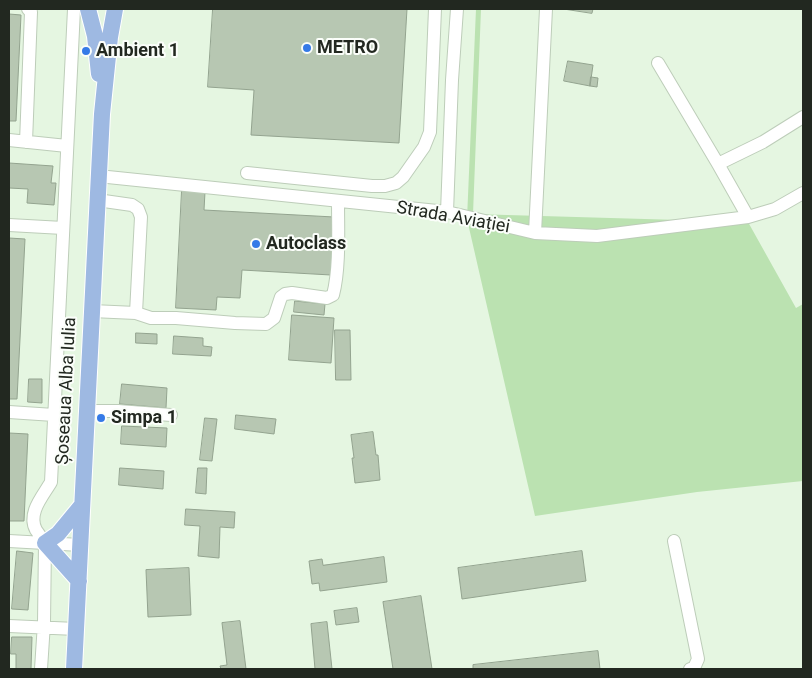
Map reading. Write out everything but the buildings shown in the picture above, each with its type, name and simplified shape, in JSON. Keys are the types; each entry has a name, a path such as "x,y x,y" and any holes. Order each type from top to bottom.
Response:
{"main road":[{"name":"Șoseaua Alba Iulia","path":"78,9 95,36 102,114"},
{"name":"Șoseaua Alba Iulia","path":"74,669 98,176 102,114 110,36 115,9"},
{"path":"79,581 45,543 58,534 82,505"}],"street":[{"path":"26,142 31,12 28,9"},
{"path":"41,669 44,625 45,543 35,528 34,516 36,507 51,482 67,146 78,9"},
{"path":"247,173 372,186 386,186 396,183 424,147 430,132 435,9"},
{"path":"447,212 452,80 457,9"},
{"path":"535,232 546,9"},
{"path":"658,64 748,217"},
{"path":"718,164 763,142 803,117"},
{"path":"9,140 67,146"},
{"name":"Strada Aviației","path":"98,176 447,212 535,232 596,236 748,217 774,209 803,194"},
{"path":"97,200 132,205 138,209 141,217 136,314"},
{"path":"92,311 136,314 152,318 266,324 274,318 281,297 285,294 292,292 327,298 333,295 336,286 338,201"},
{"path":"9,225 63,228"},
{"path":"9,412 54,415"},
{"path":"87,412 171,415"},
{"path":"9,541 80,545"},
{"path":"674,541 698,659 694,668 690,669"},
{"path":"9,617 44,625 76,629"},
{"path":"9,626 44,625"}],"green space":[{"path":"476,9 481,9 473,214 748,222 796,308 803,304 803,481 697,492 535,516 467,219"}],"place":[{"name":"METRO","path":"307,48"},
{"name":"Ambient 1","path":"86,51"},
{"name":"Autoclass","path":"256,244"},
{"name":"Simpa 1","path":"101,418"}]}
